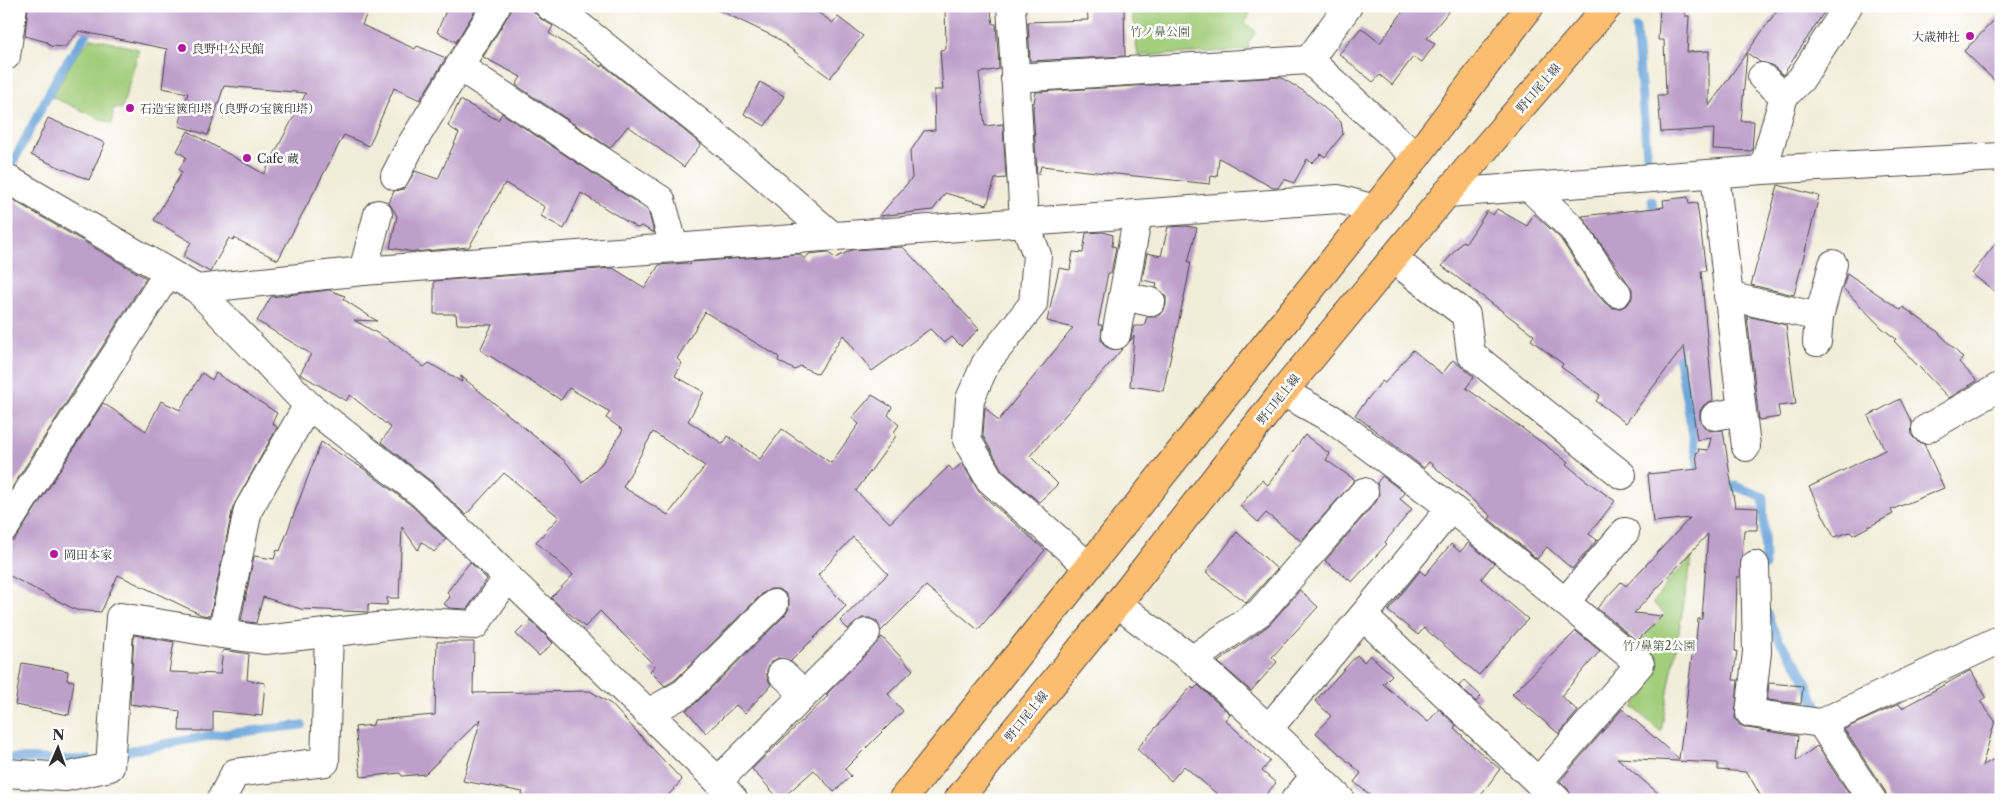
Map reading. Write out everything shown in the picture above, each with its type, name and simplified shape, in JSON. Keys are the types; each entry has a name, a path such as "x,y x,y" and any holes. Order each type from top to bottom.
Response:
{"main road":[{"path":"902,800 1416,158 1530,6"},
{"name":"野口尾上線","path":"958,800 1118,603 1283,392 1447,193 1608,6"}],"street":[{"path":"6,56 13,6"},
{"path":"394,176 496,6"},
{"path":"549,6 567,16 748,162 831,235"},
{"path":"1011,6 1024,220 1037,255 1033,304 986,363 970,398 967,440 990,480 1088,566"},
{"path":"1309,60 1348,6"},
{"path":"1763,170 1784,96 1801,79 1848,6"},
{"path":"1015,78 1309,60 1416,158"},
{"path":"460,67 661,200 674,247"},
{"path":"1762,77 1784,96"},
{"path":"1447,193 1763,170 2001,156"},
{"path":"1715,174 1728,296 1728,413 1746,447"},
{"path":"6,178 197,289 308,405 422,494 726,790 804,694 866,633"},
{"path":"1529,187 1572,228 1608,283 1617,293"},
{"path":"197,289 363,271 1024,220 1138,214 1338,199 1375,209"},
{"path":"363,271 378,214"},
{"path":"1116,334 1138,214"},
{"path":"1393,259 1466,315 1472,354 1622,475"},
{"path":"1728,296 1818,329 1834,264"},
{"path":"6,526 168,273"},
{"path":"1123,296 1151,302"},
{"path":"1926,430 2001,386"},
{"path":"1283,392 1332,419 1451,508 1640,664 1548,791 1362,616"},
{"path":"222,634 248,510 308,405"},
{"path":"1192,660 1260,612 1364,492"},
{"path":"1269,728 1451,508"},
{"path":"1565,602 1625,532"},
{"path":"1754,565 1746,632 1757,652 1750,712 1821,723 2001,639"},
{"path":"6,773 66,788 110,767 120,617 265,640 421,622 475,625 508,577"},
{"path":"1118,603 1138,621 1192,660 1269,728 1341,800"},
{"path":"648,713 684,693 774,604"},
{"path":"221,800 235,773 325,762 329,632"},
{"path":"782,673 804,694"},
{"path":"1821,723 1872,800"},
{"path":"1295,800 1316,775"}],"green space":[{"name":"竹ノ鼻公園","path":"1131,6 1254,6 1245,23 1256,32 1248,43 1249,50 1138,56"},
{"path":"91,38 139,49 122,109 113,108 112,124 52,97 73,60"},
{"name":"竹ﾉ鼻第2公園","path":"1692,557 1661,732 1633,707 1647,691 1639,683 1656,665 1635,647 1665,614 1653,603 1670,579"}],"building":[{"path":"28,6 370,6 362,25 415,49 417,46 446,58 420,100 394,88 369,146 344,135 278,260 234,238 233,240 229,238 210,272 183,257 191,242 154,220 182,172 179,170 186,157 177,151 188,131 264,174 306,93 224,86 208,135 179,126 188,93 162,88 167,49 79,31 65,47 50,46 47,42 25,36"},
{"path":"448,6 478,6 456,42 437,32"},
{"path":"512,6 530,8 541,19 553,26 549,33 602,67 603,65 701,144 684,167 628,126 610,148 516,85 521,77 483,57"},
{"path":"710,6 809,6 833,23 838,17 863,36 830,78 775,37"},
{"path":"945,6 990,6 993,24 996,24 999,69 979,73 985,126 1003,124 1006,178 995,179 987,205 945,193 933,210 879,216 912,178 910,152 924,131 935,130 934,90 943,90 940,50 946,49"},
{"path":"1087,6 1124,6 1125,56 1030,61 1028,22 1088,20"},
{"path":"1407,6 1453,6 1427,38 1435,44 1422,62 1413,57 1392,85 1380,75 1373,82 1339,54 1361,28 1380,43"},
{"path":"1660,6 1685,6 1685,16 1689,16 1687,52 1709,51 1709,106 1780,6 1828,6 1783,75 1772,65 1760,62 1747,53 1741,121 1754,121 1752,151 1713,149 1714,129 1661,132 1658,95 1666,95 1664,40 1658,40"},
{"path":"2001,13 2001,87 1964,51"},
{"path":"1280,77 1305,92 1341,122 1343,134 1325,157 1321,154 1312,163 1307,159 1294,183 1284,179 1278,188 1273,188 1219,158 1217,177 1211,176 1210,184 1041,166 1039,174 1037,174 1033,108 1036,92"},
{"path":"760,82 784,96 765,126 744,114"},
{"path":"460,100 498,120 502,113 648,210 654,233 642,226 637,228 581,193 564,229 541,216 545,207 505,183 469,247 414,252 390,248 397,216 389,203 394,191 404,189 415,171 438,179 459,133 448,126"},
{"path":"48,118 105,143 89,180 31,155"},
{"path":"1778,185 1819,196 1794,295 1751,285"},
{"path":"6,196 146,278 6,497"},
{"path":"1688,197 1689,204 1697,203 1706,271 1701,271 1713,400 1704,405 1700,411 1700,419 1704,427 1709,431 1723,430 1735,507 1758,508 1757,530 1744,530 1740,577 1737,577 1735,651 1737,651 1733,680 1738,680 1735,719 1740,725 1747,728 1798,736 1796,761 1817,746 1853,800 1763,800 1747,772 1718,770 1718,763 1617,758 1666,800 1572,800 1568,789 1560,781 1622,709 1679,759 1693,648 1695,650 1698,619 1702,619 1708,534 1634,613 1662,616 1637,641 1597,608 1621,582 1626,586 1690,518 1653,522 1648,474 1698,469 1696,453 1699,452 1698,449 1708,450 1711,438 1697,440 1684,346 1626,423 1596,401 1600,395 1561,367 1563,364 1531,340 1534,335 1442,266 1463,241 1466,243 1487,211 1493,215 1497,209 1527,226 1534,214 1560,238 1595,292 1605,303 1613,308 1621,308 1628,304 1632,298 1632,289 1582,216 1664,207 1663,200"},
{"path":"1186,226 1197,228 1188,262 1191,262 1163,391 1130,386 1134,336 1130,341 1134,326 1144,326 1147,317 1156,317 1163,312 1166,305 1166,297 1156,287 1157,283 1142,280 1147,253 1161,256 1168,227"},
{"path":"1103,232 1113,235 1112,246 1116,247 1111,273 1108,273 1098,325 1102,325 1101,340 1106,347 1114,350 1123,348 1030,456 1058,484 1039,502 1002,470 983,436 985,407 998,421 1073,328 1047,321 1059,268 1070,270 1073,252 1083,253 1086,233"},
{"path":"2001,236 2001,296 1972,274"},
{"path":"903,247 979,329 961,346 952,337 944,343 930,329 872,371 843,335 818,374 800,366 795,370 778,361 779,357 705,312 677,359 682,363 675,376 704,392 688,421 723,444 728,436 760,459 782,429 831,463 859,424 852,418 872,395 892,407 888,415 899,425 894,432 896,436 856,491 890,523 949,466 953,471 962,463 979,492 1045,550 978,630 926,586 881,631 877,622 870,618 862,618 848,629 840,621 888,574 853,537 818,575 846,606 791,661 778,658 771,662 767,670 767,677 771,685 745,713 736,705 706,733 686,710 695,704 785,615 789,609 789,601 785,593 778,589 771,589 763,593 675,680 665,686 650,671 655,666 600,611 585,627 551,598 573,575 536,542 559,517 504,473 466,515 432,482 381,442 391,428 350,395 346,401 300,374 311,354 257,321 271,297 329,290 345,296 343,299 377,321 354,320 391,341 424,367 429,363 462,382 461,376 566,462 582,483 603,462 623,430 606,418 610,412 569,388 561,400 480,350 492,325 457,324 456,314 434,314 434,281 613,268 645,288 659,265 686,263 690,265 691,262 799,254 805,259 809,254 827,252 835,258 852,250","holes":["653,432 705,466 668,515 623,487"]},
{"path":"1847,273 1901,310 1903,307 1937,331 1963,358 1959,362 1977,381 1949,398 1894,341 1896,339 1882,328 1843,288"},
{"path":"1747,316 1786,325 1796,404 1778,406 1780,417 1759,420"},
{"path":"1413,350 1442,374 1453,360 1474,377 1466,388 1568,462 1566,464 1584,479 1615,501 1589,534 1597,540 1572,569 1547,547 1537,559 1489,519 1491,516 1429,462 1424,468 1355,415 1382,381 1385,383"},
{"path":"202,373 212,380 216,373 277,413 272,423 277,427 233,507 210,616 202,615 118,575 101,612 76,610 6,574 6,541 14,540 19,534 103,403 146,431 161,401 180,410"},
{"path":"1900,399 1912,423 1912,436 1918,442 1924,444 1944,488 1891,510 1893,514 1853,535 1850,532 1834,537 1809,487 1885,450 1868,416"},
{"path":"1305,435 1330,454 1326,460 1355,480 1301,541 1266,513 1258,522 1240,506 1262,480 1268,485"},
{"path":"321,442 364,469 412,506 446,539 434,552 422,542 418,550 402,527 399,598 387,598 387,605 368,604 368,612 301,609 263,597 256,623 241,621 254,556 274,559 277,550 280,551"},
{"path":"1382,476 1405,493 1400,499 1412,509 1385,542 1387,544 1352,582 1325,561 1376,502 1379,494 1377,483"},
{"path":"1237,532 1277,569 1246,603 1206,572"},
{"path":"1468,543 1494,563 1481,579 1528,619 1479,675 1424,628 1418,635 1388,611 1420,571 1425,575 1451,544 1460,552"},
{"path":"470,562 487,579 467,609 449,608 444,604 450,597 447,592"},
{"path":"1300,590 1318,607 1272,657 1277,662 1251,691 1218,662 1269,625"},
{"path":"530,620 553,643 539,656 516,634"},
{"path":"1576,631 1600,651 1561,696 1578,711 1559,734 1512,694"},
{"path":"134,635 174,642 169,672 220,674 223,650 249,654 247,680 265,683 262,716 213,711 213,731 179,731 180,711 130,704"},
{"path":"882,637 913,670 888,694 903,711 845,769 851,776 834,792 814,770 780,800 752,769 828,696 826,695"},
{"path":"437,642 474,642 473,693 590,691 611,704 682,780 664,800 518,800 523,792 463,781 481,719 425,774 402,776 400,773 361,777 355,727 373,725 374,720 435,715"},
{"path":"1357,655 1364,662 1370,655 1392,675 1383,684 1428,722 1439,709 1456,725 1454,728 1462,737 1500,769 1477,800 1376,800 1354,782 1361,773 1316,733 1331,716 1315,701"},
{"path":"22,663 68,671 67,680 74,681 69,715 15,705"},
{"path":"1971,670 1986,697 1980,701 1995,721 1982,766 2001,755 2001,800 1888,800 1885,791 1844,729 1899,704 1902,708"},
{"path":"1464,680 1481,696 1476,702 1459,686"},
{"path":"1769,683 1803,686 1801,704 1767,700"},
{"path":"1198,685 1230,714 1225,720 1270,761 1262,771 1276,783 1261,800 1224,800 1184,766 1171,781 1137,749 1191,687 1194,689"}],"waterway":[{"path":"10,168 60,72 94,23"},
{"path":"1636,28 1647,155"},
{"path":"1652,201 1655,219"},
{"path":"1676,343 1701,480"},
{"path":"1720,486 1735,486 1763,497 1765,566"},
{"path":"1768,614 1770,623 1778,638 1799,667 1819,712"},
{"path":"117,753 208,736 302,725"},
{"path":"6,758 89,760"}],"place":[{"name":"大歳神社","path":"1970,36"},
{"name":"良野中公民館","path":"182,48"},
{"name":"石造宝篋印塔（良野の宝篋印塔）","path":"130,108"},
{"name":"Cafe 蔵","path":"247,158"},
{"name":"岡田本家","path":"54,554"}]}
